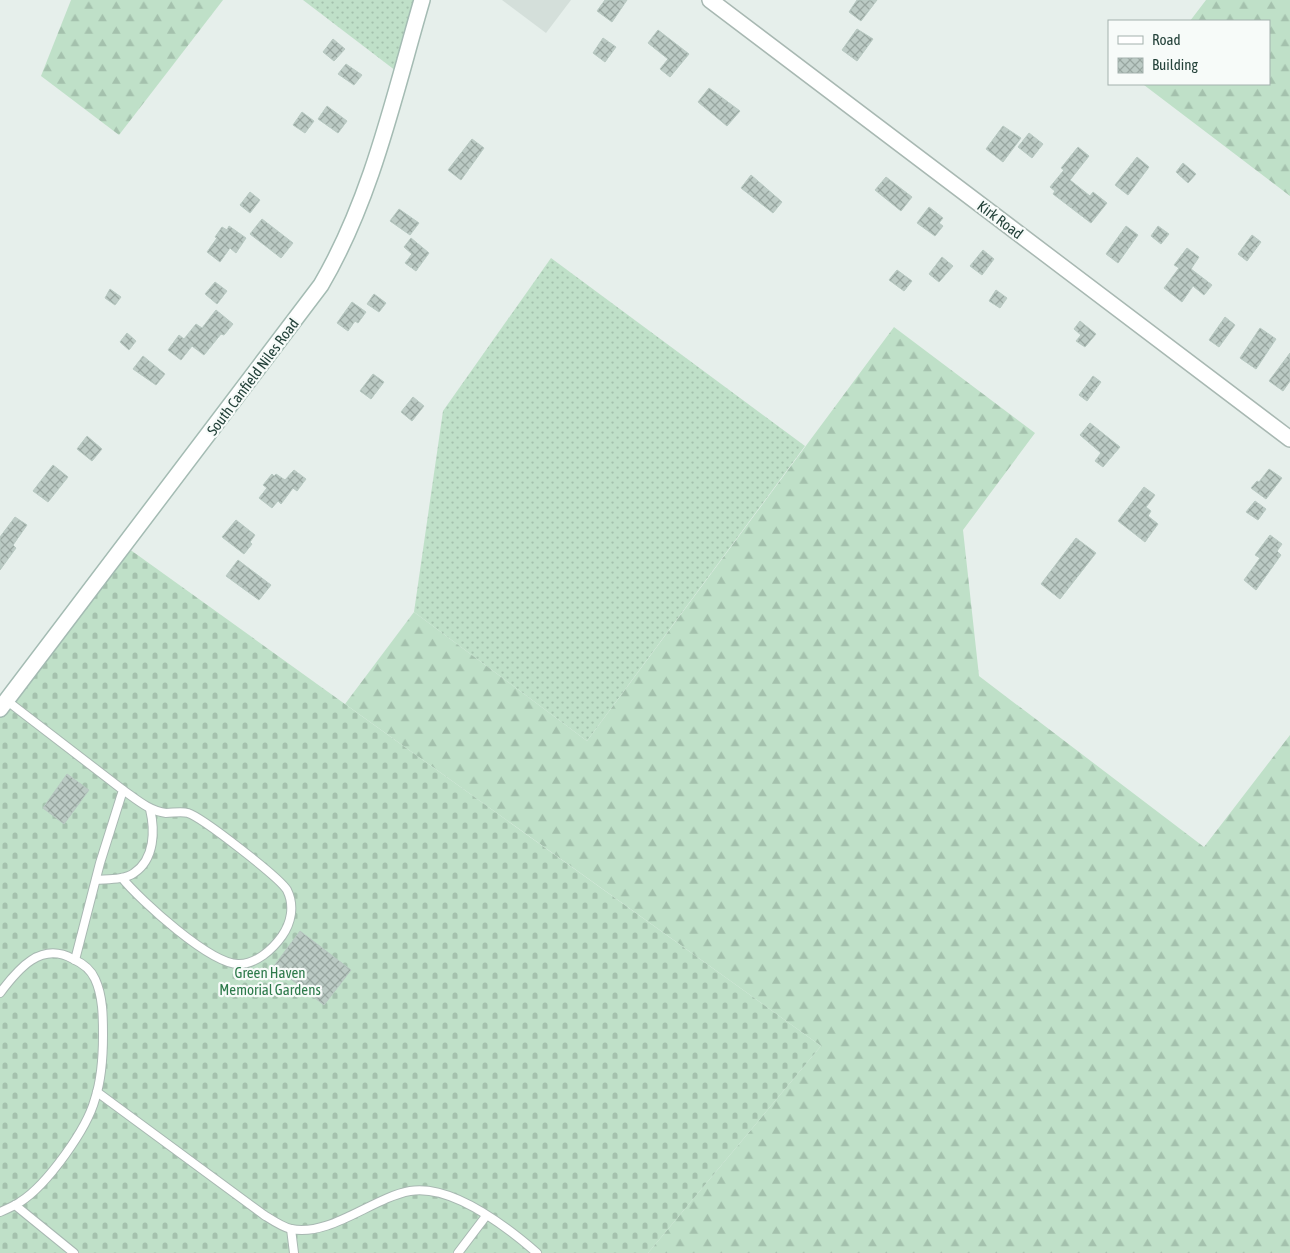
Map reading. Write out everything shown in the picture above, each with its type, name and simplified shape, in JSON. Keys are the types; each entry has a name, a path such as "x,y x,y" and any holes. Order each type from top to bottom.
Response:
{"main road":[{"name":"South Canfield Niles Road","path":"3,704 298,319 321,285 335,260 361,201 422,0"},
{"name":"Kirk Road","path":"710,0 1290,439"}],"lane":[{"path":"3,704 150,809 165,813 189,813 261,866 286,890 292,912 287,929 278,942 261,958 240,965 223,961 150,907 122,878"},
{"path":"75,960 96,880 123,790"},
{"path":"96,880 122,878 135,873 150,853 155,827 150,809"},
{"path":"0,993 22,966 35,956 50,953 68,956 84,964 95,978 103,1013 103,1064 97,1092 79,1134 57,1164 22,1201 0,1212"},
{"path":"97,1092 264,1216 290,1229 314,1229 410,1191 442,1192 486,1216 537,1253"},
{"path":"15,1205 74,1253"},
{"path":"458,1253 486,1216"},
{"path":"290,1229 294,1253"}],"shaded area":[{"path":"502,0 571,0 546,33"}],"green space":[{"path":"71,0 223,0 119,135 41,76"},
{"path":"303,0 422,0 400,74"},
{"path":"1206,0 1290,0 1290,196 1144,85 1270,85 1270,20 1191,20"},
{"path":"551,258 805,446 587,741 414,612 443,411"},
{"path":"894,327 1035,433 963,530 979,676 1204,847 1290,735 1290,1253 648,1253 821,1046 345,704 414,612 587,741"},
{"name":"Green Haven Memorial Gardens","path":"125,546 821,1046 648,1253 0,1253 0,709"}],"building":[{"path":"605,0 627,0 612,22 597,11"},
{"path":"857,0 877,0 861,21 849,12"},
{"path":"857,29 873,39 857,61 842,50"},
{"path":"658,30 689,54 670,77 660,69 668,59 648,43"},
{"path":"603,38 616,47 605,62 593,53"},
{"path":"333,39 345,49 334,61 323,52"},
{"path":"346,64 362,75 354,85 338,74"},
{"path":"709,88 740,111 727,126 698,102"},
{"path":"327,106 347,121 338,133 318,119"},
{"path":"302,112 314,121 305,133 293,125"},
{"path":"1003,126 1021,138 1003,162 986,149"},
{"path":"1029,133 1043,144 1032,158 1018,147"},
{"path":"472,139 484,148 461,180 448,170"},
{"path":"1078,147 1089,156 1070,180 1090,196 1093,192 1107,203 1091,223 1053,194 1055,191 1050,187 1064,170 1061,168"},
{"path":"1137,157 1149,167 1128,195 1115,185"},
{"path":"1183,163 1196,174 1188,183 1176,172"},
{"path":"751,175 782,202 773,213 741,188"},
{"path":"886,177 912,197 901,211 875,190"},
{"path":"250,192 260,200 250,213 240,205"},
{"path":"929,207 943,218 939,223 943,226 935,236 917,223"},
{"path":"399,209 419,223 410,235 390,221"},
{"path":"262,219 293,243 281,258 250,234"},
{"path":"229,226 246,238 236,253 230,248 220,262 207,252 222,227 227,230"},
{"path":"1126,226 1138,235 1118,263 1106,254"},
{"path":"1158,226 1169,234 1161,244 1151,236"},
{"path":"1252,235 1261,242 1247,261 1238,254"},
{"path":"411,238 429,253 416,271 405,263 412,254 404,247"},
{"path":"1187,248 1199,257 1191,269 1212,285 1204,295 1193,286 1182,302 1164,288 1179,268 1174,265"},
{"path":"983,250 994,259 982,275 970,266"},
{"path":"942,257 953,266 939,282 929,274"},
{"path":"897,270 912,281 904,291 889,280"},
{"path":"215,282 227,291 217,304 205,294"},
{"path":"110,289 121,297 115,305 105,298"},
{"path":"996,290 1007,298 1000,308 989,301"},
{"path":"374,294 386,303 379,312 367,304"},
{"path":"352,302 366,312 358,323 355,321 348,331 337,323"},
{"path":"216,310 233,324 224,335 221,334 204,355 192,346 181,360 168,350 179,335 184,339 196,324 202,328"},
{"path":"1225,317 1235,325 1219,347 1209,340"},
{"path":"1080,321 1096,334 1085,347 1076,341 1081,335 1074,329"},
{"path":"1260,328 1276,339 1256,369 1240,358"},
{"path":"127,333 136,341 129,350 120,342"},
{"path":"1290,353 1290,381 1283,391 1269,381"},
{"path":"143,356 165,374 156,385 133,369"},
{"path":"373,374 384,382 371,399 360,391"},
{"path":"1093,376 1101,382 1087,401 1079,395"},
{"path":"413,397 424,406 412,421 401,412"},
{"path":"1090,423 1120,447 1103,467 1095,461 1101,453 1080,435"},
{"path":"87,436 102,449 92,461 77,449"},
{"path":"53,465 68,477 48,502 33,491"},
{"path":"1269,469 1282,478 1266,499 1251,488 1257,481 1259,482"},
{"path":"294,470 306,479 297,491 293,488 281,504 278,501 272,508 259,498 267,488 263,485 272,474 274,476 276,474 285,480"},
{"path":"1144,487 1155,495 1146,507 1151,511 1148,516 1158,524 1145,542 1118,521"},
{"path":"1255,501 1266,509 1258,520 1246,512"},
{"path":"15,517 27,525 13,545 16,548 0,570 0,537"},
{"path":"236,520 255,535 250,542 252,544 244,554 222,537"},
{"path":"1270,535 1282,544 1277,551 1281,555 1256,590 1244,580 1260,558 1255,555"},
{"path":"1076,538 1096,553 1060,599 1041,584"},
{"path":"238,560 271,585 259,600 226,576"},
{"path":"67,774 89,790 64,824 43,808"},
{"path":"300,931 351,970 324,1005 274,966"}]}
